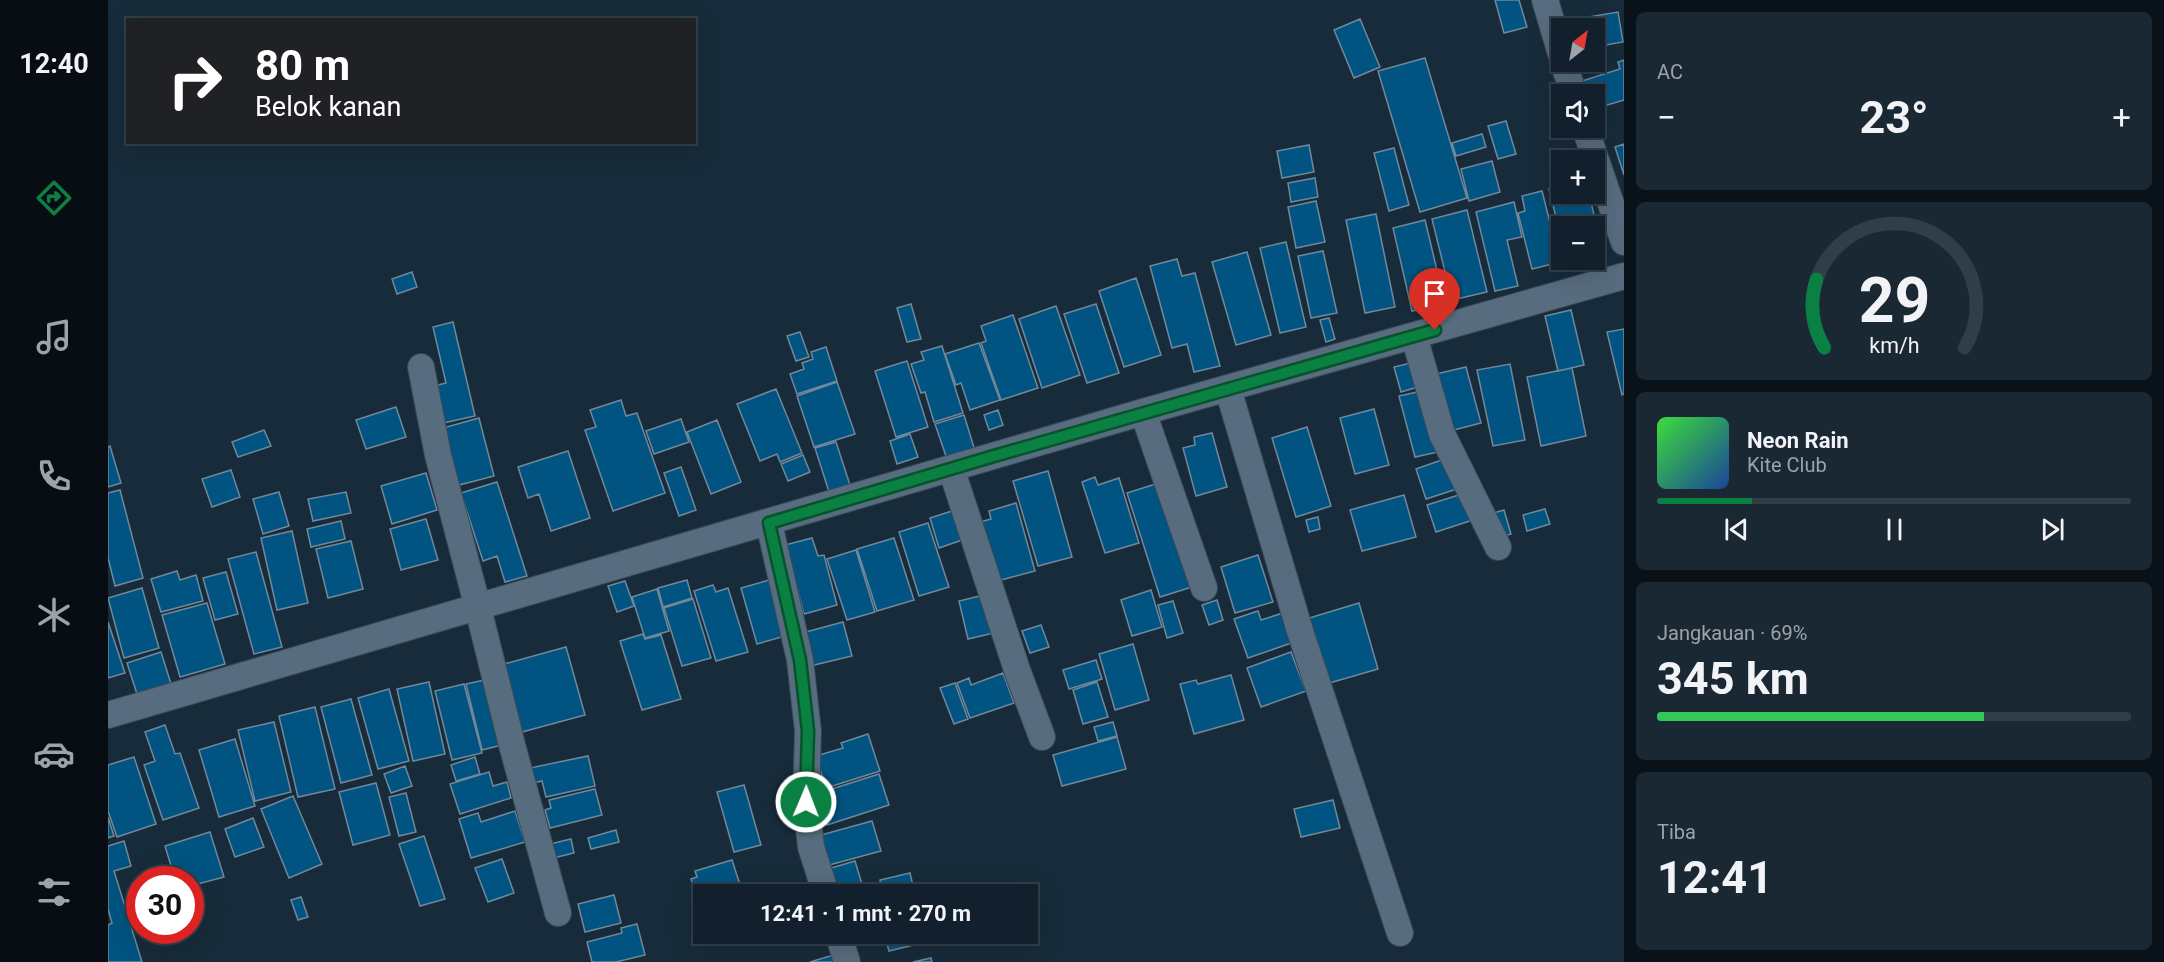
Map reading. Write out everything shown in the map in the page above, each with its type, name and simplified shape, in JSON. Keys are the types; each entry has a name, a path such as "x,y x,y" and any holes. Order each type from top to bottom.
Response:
{"street":[{"path":"1545,0 1551,21"},
{"path":"1588,138 1624,242"},
{"path":"108,715 1143,412 1624,276"},
{"path":"1413,336 1442,435 1498,547"},
{"path":"422,368 438,455 512,745 558,913"},
{"path":"1228,389 1300,631 1400,933"},
{"path":"1143,412 1204,588"},
{"path":"951,468 1017,670 1042,737"},
{"path":"769,523 800,660 808,731 806,802 811,847 823,884"},
{"path":"841,944 847,962"}],"building":[{"path":"1495,0 1519,0 1527,27 1504,33"},
{"path":"1618,12 1623,42 1605,45 1605,18 1582,18"},
{"path":"1360,19 1380,67 1354,78 1334,30"},
{"path":"1425,58 1467,198 1420,212 1378,71"},
{"path":"1624,60 1624,100 1605,106 1605,84 1583,84 1582,81 1620,69 1618,62"},
{"path":"1506,121 1516,154 1498,159 1488,126"},
{"path":"1482,134 1486,147 1456,156 1452,143"},
{"path":"1624,144 1624,175 1615,147"},
{"path":"1309,145 1314,172 1282,178 1277,151"},
{"path":"1394,148 1409,205 1389,211 1374,153"},
{"path":"1492,161 1500,192 1469,201 1461,169"},
{"path":"1315,178 1318,197 1291,202 1288,183"},
{"path":"1542,191 1551,226 1551,264 1532,269 1518,213 1525,211 1522,196"},
{"path":"1316,201 1325,242 1296,248 1288,207"},
{"path":"1514,202 1522,237 1507,240 1518,286 1495,291 1476,212"},
{"path":"1553,204 1591,204 1594,216 1556,216"},
{"path":"1467,210 1487,292 1452,300 1432,219"},
{"path":"1376,214 1395,307 1365,313 1346,220"},
{"path":"1425,220 1445,304 1412,311 1393,228"},
{"path":"1286,242 1306,327 1280,333 1260,248"},
{"path":"1323,251 1337,313 1311,318 1298,256"},
{"path":"1247,252 1271,335 1236,345 1212,262"},
{"path":"1177,259 1182,276 1195,273 1220,366 1194,372 1187,344 1172,348 1150,266"},
{"path":"412,272 417,287 397,294 392,279"},
{"path":"1136,278 1161,355 1124,367 1099,291"},
{"path":"911,304 921,339 907,342 897,308"},
{"path":"1096,304 1119,373 1087,383 1064,314"},
{"path":"1056,306 1080,375 1042,388 1019,319"},
{"path":"1571,310 1584,365 1558,371 1545,316"},
{"path":"1013,315 1038,388 1001,400 981,343 986,341 981,326"},
{"path":"1329,318 1335,339 1326,342 1320,320"},
{"path":"453,322 475,416 443,423 434,386 446,383 433,327"},
{"path":"1624,329 1624,394 1622,395 1607,332"},
{"path":"800,332 809,357 796,361 787,336"},
{"path":"979,343 1000,400 970,410 961,383 956,385 945,354"},
{"path":"942,346 963,413 934,422 925,392 921,393 911,364 924,360 921,352"},
{"path":"826,347 837,381 797,394 790,374 804,369 802,363 813,359 811,352"},
{"path":"907,361 928,427 896,437 875,371"},
{"path":"1411,363 1418,387 1401,392 1394,367"},
{"path":"1510,364 1525,440 1493,446 1477,370"},
{"path":"1466,367 1481,423 1450,431 1436,374"},
{"path":"1572,368 1586,436 1541,446 1527,377"},
{"path":"837,382 855,434 814,447 797,396"},
{"path":"776,389 802,453 780,462 777,454 760,461 737,404"},
{"path":"1422,391 1438,452 1415,457 1399,396"},
{"path":"621,400 626,416 637,413 665,493 613,511 585,430 596,427 590,410"},
{"path":"396,407 406,437 366,449 356,420"},
{"path":"1374,409 1389,465 1355,474 1340,418"},
{"path":"998,410 1003,425 989,430 984,415"},
{"path":"964,415 976,454 948,462 935,424"},
{"path":"479,418 494,476 459,485 443,428"},
{"path":"681,419 689,442 654,454 646,431"},
{"path":"717,420 741,482 711,494 687,432"},
{"path":"1307,427 1331,506 1296,517 1272,438"},
{"path":"264,430 271,446 238,457 232,442"},
{"path":"1212,433 1227,487 1196,496 1183,448 1195,445 1194,437"},
{"path":"910,434 918,457 897,464 890,441"},
{"path":"836,442 851,488 830,495 815,448"},
{"path":"110,446 121,483 108,487 108,447"},
{"path":"568,451 590,518 551,531 539,494 528,498 518,467"},
{"path":"803,455 810,472 788,481 781,464"},
{"path":"1450,457 1460,488 1426,499 1416,469"},
{"path":"681,467 696,510 679,516 664,473"},
{"path":"231,470 240,497 212,507 202,479"},
{"path":"1048,471 1072,557 1038,566 1013,481"},
{"path":"426,473 437,510 392,524 381,486"},
{"path":"1095,477 1098,485 1119,478 1139,543 1105,553 1082,482"},
{"path":"497,482 527,576 505,582 497,556 483,561 461,493"},
{"path":"1162,482 1195,586 1160,597 1127,493"},
{"path":"120,490 143,578 115,586 108,558 108,493"},
{"path":"279,492 289,526 263,534 253,499"},
{"path":"346,492 351,513 313,521 308,499"},
{"path":"1465,493 1473,520 1436,532 1427,505"},
{"path":"1404,495 1416,537 1362,551 1350,510"},
{"path":"1016,503 1035,571 997,581 980,522 991,519 989,511"},
{"path":"1545,509 1550,524 1527,531 1523,515"},
{"path":"955,510 965,539 939,548 930,518"},
{"path":"1504,510 1511,534 1496,538 1490,514"},
{"path":"1318,517 1320,529 1309,532 1306,520"},
{"path":"426,519 438,560 401,570 390,529"},
{"path":"341,521 345,539 311,547 307,529"},
{"path":"928,523 949,587 919,596 899,532"},
{"path":"292,531 308,603 277,610 261,538"},
{"path":"812,538 818,556 824,555 837,605 804,614 785,545"},
{"path":"894,538 914,600 877,611 857,549"},
{"path":"351,541 363,589 328,598 316,549"},
{"path":"856,550 875,612 847,620 827,559"},
{"path":"256,552 282,647 254,654 228,559"},
{"path":"1258,555 1273,602 1235,613 1221,567"},
{"path":"177,571 180,580 196,575 203,601 161,612 151,579"},
{"path":"226,572 238,614 215,620 203,578"},
{"path":"687,580 692,598 663,607 658,588"},
{"path":"769,580 792,634 757,644 741,588"},
{"path":"625,581 634,606 617,612 608,586"},
{"path":"713,585 716,592 728,588 748,652 716,661 694,591"},
{"path":"142,588 159,648 124,658 108,598"},
{"path":"657,589 669,631 645,638 632,597"},
{"path":"1151,590 1162,627 1132,636 1121,600"},
{"path":"988,594 998,632 968,639 959,601"},
{"path":"693,599 711,658 682,666 664,608"},
{"path":"1217,600 1223,620 1209,625 1202,605"},
{"path":"1173,601 1183,633 1167,638 1158,605"},
{"path":"207,603 225,664 180,677 162,615"},
{"path":"1359,603 1378,669 1326,684 1306,619"},
{"path":"1258,611 1261,620 1289,611 1300,640 1248,658 1234,619"},
{"path":"108,622 125,673 108,678"},
{"path":"843,622 852,656 810,666 802,633"},
{"path":"1041,625 1049,647 1030,653 1022,631"},
{"path":"643,634 645,639 661,635 681,699 642,710 620,641"},
{"path":"1133,644 1149,700 1115,710 1099,654"},
{"path":"566,647 585,715 522,732 504,664"},
{"path":"161,652 171,684 137,694 127,663"},
{"path":"1291,652 1306,691 1261,707 1247,668"},
{"path":"1096,660 1102,679 1069,689 1063,670"},
{"path":"1003,673 1014,703 970,718 957,683 969,678 971,685"},
{"path":"1231,675 1244,720 1194,734 1180,684 1196,680 1198,684"},
{"path":"489,679 506,744 482,750 466,684"},
{"path":"429,682 445,754 413,761 397,689"},
{"path":"1097,682 1108,717 1083,724 1073,690"},
{"path":"955,683 968,719 954,724 940,688"},
{"path":"464,684 482,753 452,760 435,691"},
{"path":"389,689 409,761 378,769 358,698"},
{"path":"351,699 372,775 341,783 321,707"},
{"path":"315,707 335,789 298,797 279,716"},
{"path":"274,722 291,792 255,801 238,730"},
{"path":"1113,722 1117,736 1098,741 1094,727"},
{"path":"165,725 175,754 180,753 199,808 163,820 144,765 155,761 145,732"},
{"path":"868,734 880,771 826,788 816,756 843,748 841,743"},
{"path":"1117,737 1126,769 1062,786 1053,755"},
{"path":"235,739 255,806 219,817 199,750"},
{"path":"588,756 595,786 546,797 542,781 533,783 530,768"},
{"path":"134,757 156,824 117,837 108,811 108,765"},
{"path":"475,757 480,774 456,781 451,765"},
{"path":"405,766 412,786 391,793 384,774"},
{"path":"489,772 493,786 507,782 511,798 460,814 450,784"},
{"path":"879,774 889,805 827,825 816,794"},
{"path":"376,783 390,835 353,845 339,792"},
{"path":"744,785 761,845 734,852 717,792"},
{"path":"595,789 602,815 550,828 545,810 551,808 549,800"},
{"path":"406,793 416,832 399,836 389,797"},
{"path":"293,796 322,864 289,878 261,809"},
{"path":"1333,800 1340,828 1301,837 1294,809"},
{"path":"515,811 525,842 471,858 459,819 478,813 481,822"},
{"path":"108,817 114,836 108,838"},
{"path":"253,818 264,847 235,857 225,829"},
{"path":"872,821 881,851 829,865 821,835"},
{"path":"616,830 619,842 591,849 588,838"},
{"path":"210,832 224,877 204,882 204,866 171,866 165,846"},
{"path":"424,836 445,899 420,906 399,844"},
{"path":"571,839 574,853 549,859 546,845"},
{"path":"124,841 131,866 114,871 126,910 126,944 136,944 142,962 108,962 108,925 112,923 108,909 108,846"},
{"path":"502,859 514,893 488,902 475,868"},
{"path":"732,860 740,884 693,886 691,879 697,877 695,871"},
{"path":"855,861 862,884 830,884 831,868"},
{"path":"910,873 913,884 881,884 880,880"},
{"path":"614,895 621,923 585,932 578,904"},
{"path":"301,897 308,917 298,920 291,900"},
{"path":"637,924 645,955 616,962 592,962 587,942 622,933 621,928"},
{"path":"887,944 918,944 889,951"},
{"path":"837,954 839,962 810,962"},
{"path":"931,958 932,962 913,962"}],"route":[{"path":"806,802 808,731 800,660 769,523 1143,412 1435,330"}]}
